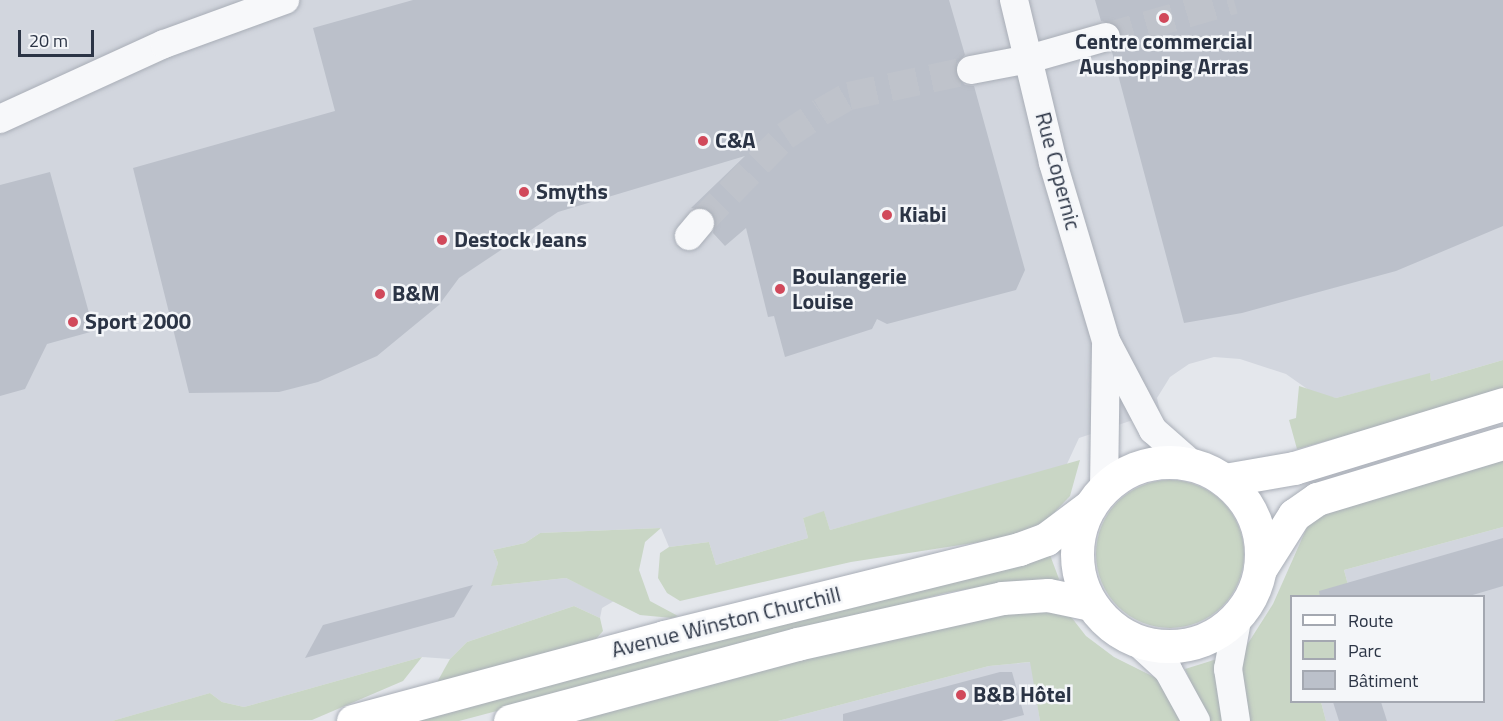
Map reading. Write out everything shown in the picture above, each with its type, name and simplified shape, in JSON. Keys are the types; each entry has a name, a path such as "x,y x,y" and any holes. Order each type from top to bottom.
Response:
{"main road":[{"path":"1226,480 1294,468 1503,404"},
{"path":"1260,569 1261,546 1253,518 1226,480 1193,465 1145,465 1097,497 1077,555 1091,604 1110,625 1135,639 1162,646 1190,643 1216,633 1238,615 1260,569 1290,520 1317,500 1503,443"},
{"name":"Avenue Winston Churchill","path":"353,721 664,637 1019,549 1053,535 1097,497"},
{"name":"Avenue Winston Churchill","path":"510,721 797,644 1002,598 1048,595 1091,604"}],"street":[{"path":"0,119 164,44 285,0"},
{"name":"Rue Copernic","path":"1014,0 1053,162 1106,341"},
{"path":"970,70 1029,59 1106,37"},
{"path":"1106,341 1153,430 1193,465"},
{"path":"1097,497 1106,341"},
{"path":"1236,721 1228,669 1238,615"},
{"path":"1135,639 1168,670 1196,721"}],"shaded area":[{"path":"0,0 1503,0 1503,360 1431,381 1430,374 1336,398 1313,393 1286,374 1240,359 1214,357 1189,364 1170,377 1157,398 1160,411 1079,438 1066,466 830,530 824,512 803,518 808,538 716,565 709,542 669,547 661,528 540,533 525,543 493,550 498,563 492,586 566,578 614,601 602,608 600,618 574,606 467,642 450,659 422,657 244,707 222,702 210,693 112,721 0,721"},
{"path":"1503,527 1503,721 1326,721 1321,703 1485,703 1485,595 1351,595 1344,570"},
{"path":"1031,662 1040,721 778,721 989,666"}],"green space":[{"path":"1503,360 1503,393 1297,449 1289,420 1296,418 1299,386 1336,398 1430,373 1431,381"},
{"path":"1503,459 1503,527 1344,570 1351,595 1290,595 1290,703 1321,703 1326,721 1247,721 1240,656 1273,604 1308,525 1337,507"},
{"path":"1080,460 1070,496 1046,521 1012,537 851,562 680,601 667,593 658,578 660,553 669,547 709,542 716,565 808,538 803,518 824,511 830,530"},
{"path":"1170,480 1184,481 1198,486 1211,492 1222,502 1232,513 1238,526 1243,540 1243,568 1238,582 1232,595 1222,606 1211,616 1198,622 1184,627 1170,628 1156,627 1142,622 1129,616 1118,606 1108,595 1102,582 1097,568 1096,554 1097,540 1102,526 1108,513 1118,502 1129,492 1142,486 1156,481"},
{"path":"661,528 645,542 639,570 650,601 678,616 672,618 640,615 566,578 491,586 498,563 493,550 525,543 540,533"},
{"path":"1050,555 1059,579 1056,584 1013,581 945,593 459,721 416,721 671,649"},
{"path":"574,606 600,618 603,631 595,640 436,684 450,659 467,642"},
{"path":"1025,607 1068,613 1086,636 1114,657 1168,684 1185,721 1040,721 1030,662 989,666 778,721 569,721 637,696"},
{"path":"422,657 403,681 312,720 112,721 210,693 222,702 244,707"},
{"path":"1217,659 1218,696 1224,721 1208,721 1185,669"}],"building":[{"path":"413,0 949,0 965,55 956,64 955,74 965,85 974,86 1025,270 1016,290 887,324 877,319 872,329 785,357 774,316 768,317 746,228 725,246 713,233 716,218 711,211 691,208 745,156 558,212 459,278 439,305 377,356 318,382 279,392 189,393 133,168 335,111 313,28"},
{"path":"1095,0 1503,0 1503,226 1396,271 1242,313 1184,323 1112,52 1122,42 1122,33 1117,25 1101,21"},
{"path":"50,172 94,331 47,344 25,389 0,396 0,185"},
{"path":"1503,538 1503,586 1473,595 1320,595 1319,591"},
{"path":"473,585 454,617 305,658 323,625"},
{"name":"B&B Hôtel","path":"1000,672 1012,672 1024,715 1001,721 843,721 843,714"},
{"path":"1333,703 1381,703 1387,721 1339,721"}],"tunnel":[{"path":"1106,37 1234,0"},
{"path":"700,223 785,136 849,96 971,70"}],"place":[{"name":"Centre commercial Aushopping Arras","path":"1164,18"},
{"name":"C&A","path":"703,141"},
{"name":"Smyths","path":"524,192"},
{"name":"Kiabi","path":"887,215"},
{"name":"Destock Jeans","path":"442,240"},
{"name":"Boulangerie Louise","path":"780,289"},
{"name":"B&M","path":"380,294"},
{"name":"Sport 2000","path":"73,322"},
{"name":"B&B Hôtel","path":"961,695"}]}
